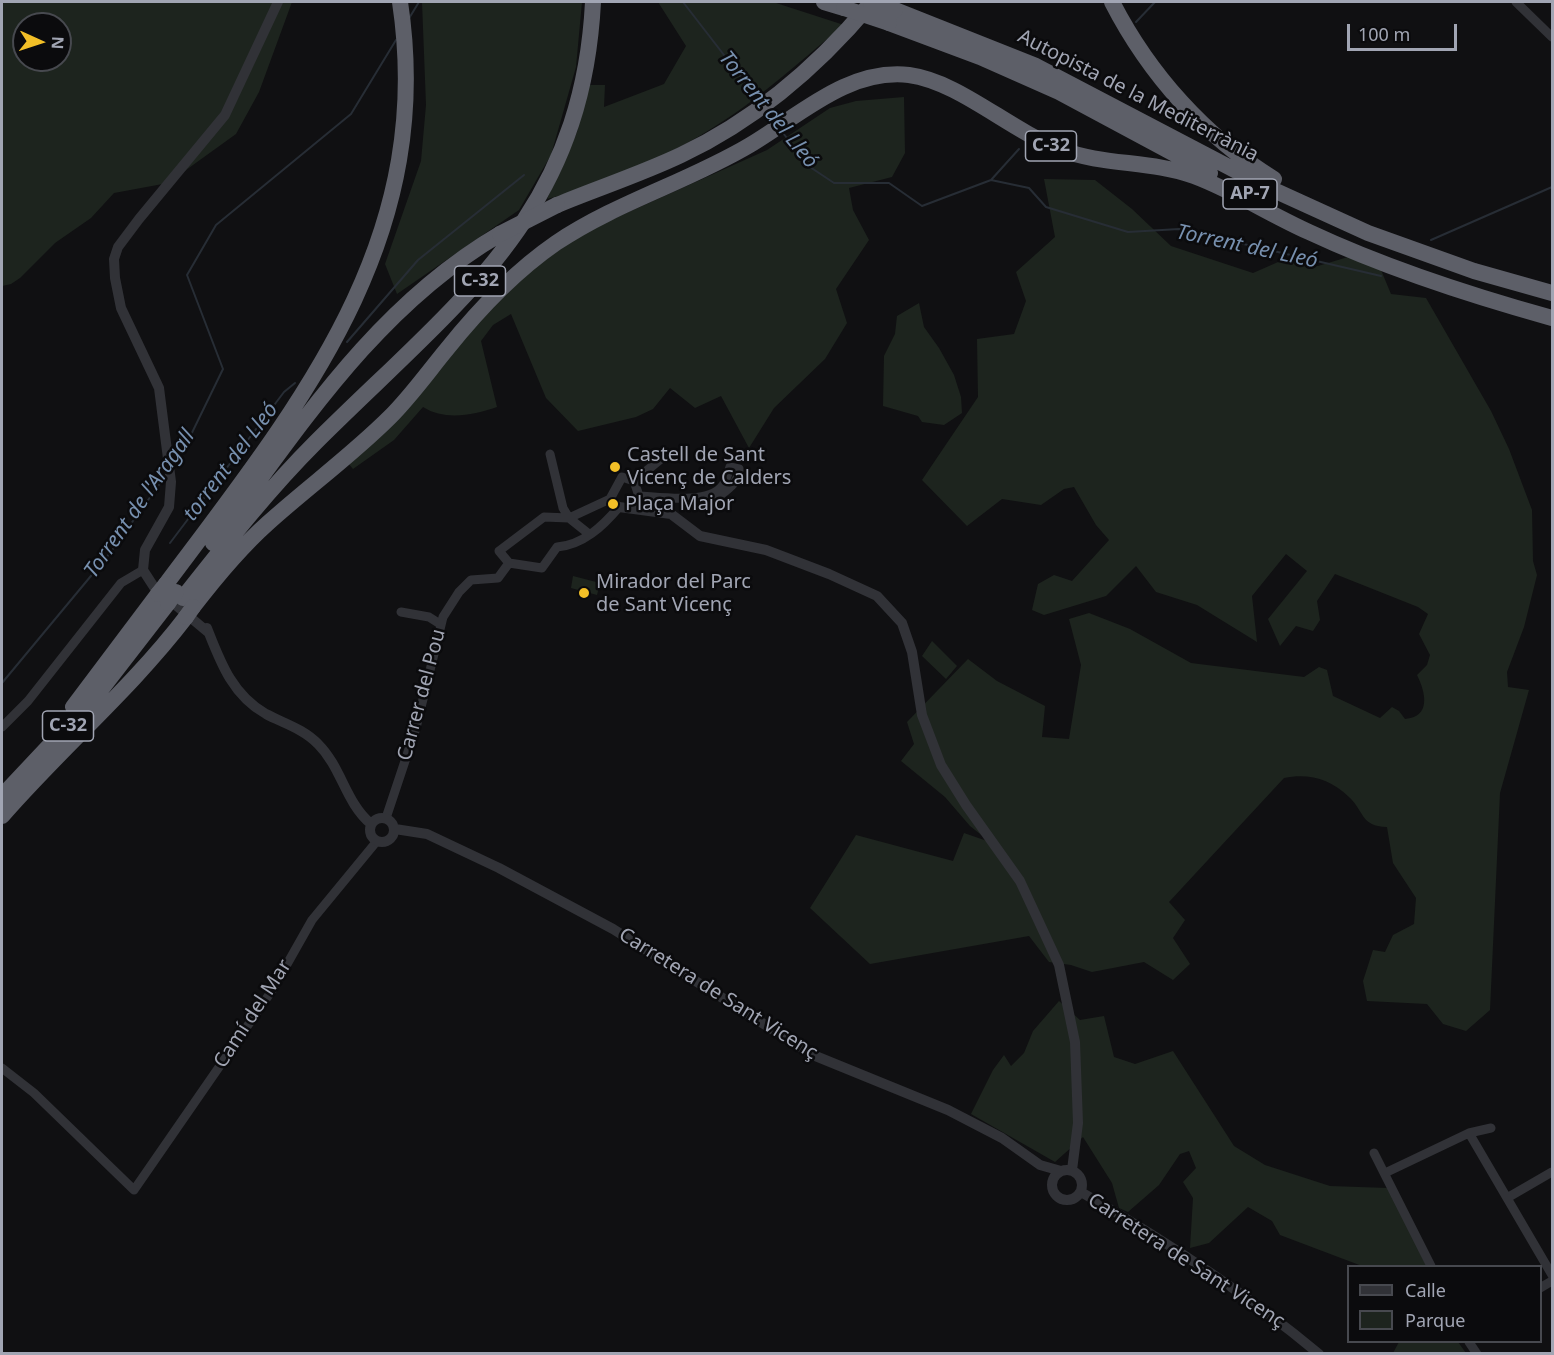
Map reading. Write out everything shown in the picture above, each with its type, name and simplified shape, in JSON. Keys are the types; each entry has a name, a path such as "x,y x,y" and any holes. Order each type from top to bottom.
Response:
{"highway":[{"name":"C-32","path":"176,600 244,480 307,388 340,332 367,273 388,211 402,148 406,73 400,2"},
{"name":"C-32","path":"2,796 96,696 176,600 314,444 462,300 499,258 520,229 549,179 573,118 588,55 593,2"},
{"name":"Autopista de la Mediterrània","path":"824,2 844,8 892,16 1036,66 1300,203 1403,246 1474,271 1552,293"},
{"name":"C-32","path":"2,816 112,700 119,684 176,600 359,350 400,308 429,283 500,234 557,205 682,154 744,119 805,73 843,36 872,2"},
{"name":"Autopista de la Mediterrània","path":"872,2 892,16 1059,92 1255,197 1348,241 1464,284 1552,310"},
{"path":"1112,2 1143,55 1171,91 1228,147 1280,183 1403,246"},
{"name":"C-32","path":"176,600 247,542 394,413 490,298 536,258 607,213 727,158 830,93 871,77 894,74 930,80 950,88 1020,131 1064,151 1083,157 1166,167 1197,177 1310,233 1388,265 1461,292 1552,318"}],"street":[{"path":"143,571 145,550 169,507 171,482 160,396 121,308 115,278 116,252 139,219 225,115 278,2"},
{"path":"1516,2 1552,37"},
{"path":"550,454 564,508 569,518"},
{"path":"634,481 667,454"},
{"path":"634,481 639,496 691,498 713,493 722,486 730,467 739,469 739,475 732,486 714,500"},
{"path":"569,518 610,499 622,477 634,481"},
{"path":"610,499 619,507 671,514 700,536 766,550 877,596 902,623 912,652 922,714 941,765 966,805 1020,881 1059,965 1074,1042 1078,1123 1066,1171"},
{"path":"589,534 569,518 544,517 499,551 509,563 542,568 557,547 569,546 602,527 619,507"},
{"name":"Carrer del Pou","path":"386,818 423,703 440,624 459,592 471,580 498,579 509,563"},
{"path":"143,571 198,614 209,633 224,670 243,696 258,709 316,742 338,772 355,808 371,824 371,836 377,841 389,840 395,829 392,822 386,818 378,818 371,824"},
{"path":"2,727 28,700 121,583 143,571"},
{"path":"401,612 429,617 440,624"},
{"name":"Carretera de Sant Vicenç","path":"395,829 427,834 499,868 613,929 813,1055 978,1124 1040,1165 1066,1171"},
{"name":"Camí del Mar","path":"2,1068 33,1093 134,1190 273,989 312,920 377,841"},
{"path":"1385,1173 1469,1133 1491,1128"},
{"path":"1469,1133 1552,1275"},
{"path":"1374,1153 1431,1265"},
{"name":"Carretera de Sant Vicenç","path":"1040,1165 1052,1188"},
{"path":"1066,1171 1082,1179 1081,1192 1074,1199 1065,1200 1057,1196 1052,1188 1055,1176 1066,1171"},
{"path":"1507,1198 1552,1172"},
{"name":"Carretera de Sant Vicenç","path":"1081,1192 1149,1232 1272,1314 1319,1353"}],"green space":[{"path":"2,2 292,2 259,92 236,134 168,183 114,193 91,218 55,243 11,284 2,286"},
{"path":"422,2 582,2 576,67 551,155 519,210 397,294 385,264 421,161 426,105"},
{"path":"658,2 773,2 844,25 783,77 699,136 625,173 547,199 577,132 588,85 605,85 604,107 664,84 686,46"},
{"path":"904,97 905,153 892,177 849,188 853,210 869,240 836,289 847,323 825,359 774,408 749,448 721,396 695,408 670,388 653,409 636,417 578,431 546,398 511,314 493,325 481,341 497,407 469,414 450,415 440,414 423,407 394,440 353,469 348,463 469,330 533,269 584,232 767,150 830,108 856,101"},
{"path":"1044,179 1095,180 1132,209 1171,246 1253,273 1285,259 1318,266 1348,257 1381,270 1391,294 1426,298 1491,411 1509,449 1532,510 1533,561 1537,575 1524,627 1507,672 1508,687 1529,690 1500,793 1490,1010 1466,1031 1443,1024 1427,1004 1367,1001 1363,981 1373,950 1385,952 1393,935 1414,924 1416,898 1393,863 1387,827 1367,821 1342,791 1327,782 1311,777 1284,778 1169,902 1185,920 1173,938 1190,964 1173,980 1144,962 1092,972 1071,965 1049,962 1029,936 870,964 810,908 856,835 953,861 964,833 990,842 970,826 945,797 901,761 914,744 907,722 968,659 997,681 1045,706 1042,737 1069,739 1081,665 1069,619 1089,613 1130,629 1191,663 1304,677 1319,667 1327,670 1333,696 1380,718 1392,707 1399,711 1405,719 1419,714 1423,709 1423,689 1417,675 1427,665 1430,655 1419,634 1428,614 1418,607 1335,574 1317,601 1320,620 1313,631 1296,626 1280,646 1268,619 1307,571 1286,554 1252,596 1257,642 1197,605 1156,592 1136,566 1106,596 1044,615 1032,610 1038,584 1054,575 1072,581 1109,540 1096,525 1074,487 1064,489 1041,505 1002,499 967,526 922,480 978,397 977,339 1014,334 1026,301 1016,272 1055,237"},
{"path":"919,303 924,327 954,375 961,397 962,413 944,425 922,422 918,416 883,406 884,356 895,334 897,316"},
{"path":"573,576 600,583 597,595 571,588"},
{"path":"932,641 957,666 946,679 922,656"},
{"path":"1059,1001 1080,1020 1104,1016 1114,1057 1135,1064 1173,1051 1234,1146 1265,1165 1330,1186 1388,1188 1427,1265 1359,1265 1280,1235 1272,1221 1248,1207 1209,1243 1190,1248 1193,1198 1183,1182 1196,1168 1189,1151 1180,1154 1159,1185 1128,1212 1119,1208 1112,1183 1083,1137 1055,1162 971,1114 993,1070 1004,1055 1011,1066 1024,1053 1033,1031"},
{"path":"1398,1343 1459,1343 1466,1353 1393,1353"}],"waterway":[{"name":"Torrent de l'Aragall","path":"408,20 419,2"},
{"name":"Torrent del Lleó","path":"683,2 758,99"},
{"path":"1136,22 1155,2"},
{"name":"Torrent de l'Aragall","path":"172,465 186,445 223,369 187,275 216,225 351,114 396,40"},
{"name":"Torrent del Lleó","path":"767,111 774,121"},
{"name":"Torrent del Lleó","path":"783,133 810,167 834,183 889,183 922,206 991,180 1029,188 1046,207 1128,232 1179,229 1381,276"},
{"path":"991,180 1019,149"},
{"name":"torrent del Lleó","path":"347,342 418,260 524,175"},
{"name":"Torrent del Lleó","path":"1431,240 1552,187"},
{"name":"torrent del Lleó","path":"170,543 284,392 295,383"},
{"name":"Torrent de l'Aragall","path":"2,683 110,553 166,475"}],"place":[{"name":"Castell de Sant Vicenç de Calders","path":"615,467"},
{"name":"Plaça Major","path":"613,504"},
{"name":"Mirador del Parc de Sant Vicenç","path":"584,593"}]}
